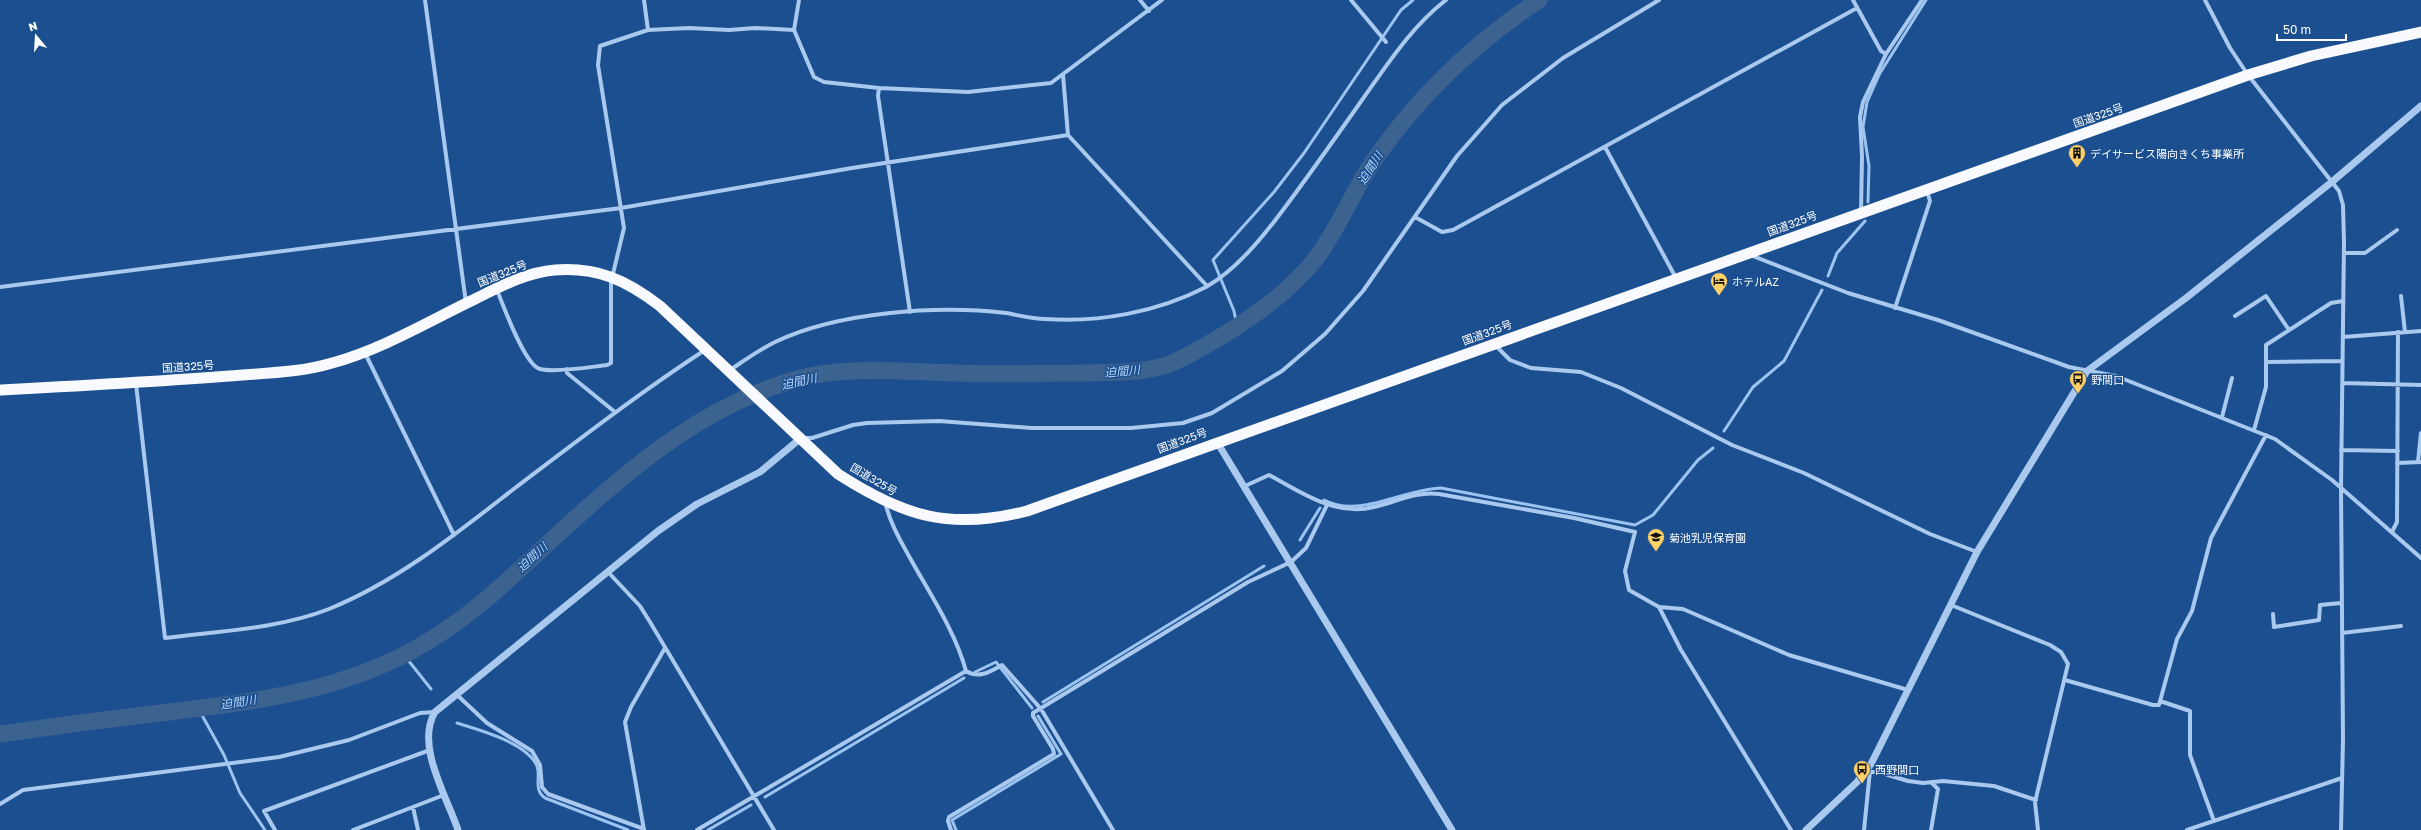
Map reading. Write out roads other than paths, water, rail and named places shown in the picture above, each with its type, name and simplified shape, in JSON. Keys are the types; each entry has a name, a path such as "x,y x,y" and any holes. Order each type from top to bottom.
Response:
{"highway":[{"name":"国道325号","path":"0,390 136,383 296,370 330,364 365,353 496,288 528,275 554,270 586,270 613,276 644,294 660,306 770,408 838,474 885,502 905,510 942,519 977,520 1011,515 2248,75 2311,56 2421,32"}],"street":[{"path":"425,0 466,303"},
{"path":"644,0 648,30"},
{"path":"799,0 794,30 814,77 824,82 879,88 968,92 1051,83 1162,0"},
{"path":"1140,0 1149,11"},
{"path":"732,373 776,342 824,324 853,318 910,312 1010,313 1044,319 1089,319 1121,315 1177,299 1207,286 1230,269 1261,238 1310,175 1395,54 1412,33 1446,0"},
{"path":"458,830 444,795 430,750 428,727 435,712 676,518 697,504 760,472 801,438 812,438 859,423 904,420 946,421 1031,428 1131,428 1171,425 1200,418 1262,385 1282,371 1325,334 1363,291 1469,139 1502,105 1563,58 1659,0"},
{"path":"1853,0 1881,51 1886,54"},
{"path":"1861,212 1862,156 1860,117 1869,87 1886,54 1922,0"},
{"path":"2205,0 2230,48 2248,75 2339,190 2342,205 2344,253 2341,450 2341,830"},
{"path":"1353,1 1386,42"},
{"path":"1414,217 1442,232 1453,230 1857,8"},
{"path":"496,288 530,363 541,370 607,365 611,363 611,282 624,228 598,65 600,46 648,30 690,28 729,30 755,28 794,30"},
{"path":"1063,75 1068,135 1207,286"},
{"path":"879,88 878,96 910,312"},
{"path":"1806,830 1870,768 1977,552 2087,371 2186,298 2333,182 2421,106"},
{"path":"0,287 621,208 888,163 1068,135"},
{"path":"1605,147 1676,279"},
{"path":"1895,308 1930,201 1927,189"},
{"path":"2344,253 2365,253 2397,230"},
{"path":"1748,253 1819,282 1895,308 1938,320 2069,367 2116,376 2275,439 2341,488 2421,558"},
{"path":"2235,316 2266,296 2289,330"},
{"path":"2401,296 2405,332"},
{"path":"2254,430 2266,387 2266,345 2331,303 2343,301"},
{"path":"2343,337 2421,331"},
{"path":"2392,532 2397,522 2398,332"},
{"path":"1494,344 1510,360 1531,368 1581,372 1621,388 1732,445 1804,473 1930,534 1977,552"},
{"path":"136,383 166,638 274,623 328,609 397,574 454,535 614,412 706,348"},
{"path":"365,353 454,535"},
{"path":"2266,362 2342,361"},
{"path":"567,369 567,373 614,412"},
{"path":"2222,417 2232,378"},
{"path":"2342,383 2398,383 2421,385"},
{"path":"2397,462 2420,462 2421,433"},
{"path":"2065,680 2153,706 2159,705 2177,639 2192,611 2211,538 2266,435"},
{"path":"1217,442 1452,830"},
{"path":"2341,450 2398,451"},
{"path":"1245,486 1269,475 1327,506 1360,509 1419,494 1431,493 1574,518 1635,532 1625,571 1626,584 1629,590 1659,607 1683,608 1789,655 1908,690"},
{"path":"885,502 889,519 929,590 961,656 966,671 974,676 980,675 1002,665 1041,709 1114,830"},
{"path":"952,830 948,821 949,817 1054,754 1053,749 1033,716 1034,713 1248,582 1291,562 1306,548 1327,506"},
{"path":"608,572 640,606 774,830"},
{"path":"2273,614 2274,627 2319,620 2320,604 2341,604"},
{"path":"1951,605 2050,645 2061,652 2068,664 2036,800 2038,830"},
{"path":"1659,607 1681,650 1791,830"},
{"path":"2342,633 2400,626"},
{"path":"644,830 625,722 631,706 665,648"},
{"path":"697,830 966,671"},
{"path":"456,694 486,723 532,751 540,765 542,787 548,794 644,830"},
{"path":"2160,701 2190,711 2190,755 2214,821"},
{"path":"0,804 23,790 279,756 349,740 420,713 435,712"},
{"path":"275,830 264,811 430,750"},
{"path":"1870,768 1908,781 1932,783 1943,781 1994,786 2036,800"},
{"path":"1864,830 1870,768"},
{"path":"2187,830 2342,778"},
{"path":"1931,830 1938,789 1932,783"},
{"path":"353,830 444,795"},
{"path":"413,807 418,830"}],"waterway":[{"path":"1237,326 1234,311 1213,260 1274,192 1304,153 1401,10 1413,0"},
{"name":"迫間川","path":"0,734 262,699 328,684 361,674 392,661 443,632 481,604 593,502 673,439 701,421 731,405 762,391 794,380 834,372 875,370 985,374 1119,372 1153,369 1170,364 1227,333 1275,299 1298,279 1317,257 1333,233 1361,181 1377,156 1412,112 1451,70 1472,51 1539,0"},
{"path":"1868,202 1869,166 1863,127 1867,102 1880,73 1926,0"},
{"path":"1828,276 1837,253 1865,221"},
{"path":"1724,431 1753,387 1784,361 1822,290"},
{"path":"1324,500 1338,505 1367,505 1412,493 1441,488 1635,525 1653,515 1698,460 1713,448"},
{"path":"1300,540 1320,508"},
{"path":"1043,702 1264,566"},
{"path":"404,655 431,689"},
{"path":"975,672 996,662 1032,708"},
{"path":"765,797 964,678"},
{"path":"198,708 224,755 240,793 265,830"},
{"path":"956,830 952,820 1061,754 1038,716"},
{"path":"457,723 502,738 524,751 532,758 537,766 538,787 541,795 545,798 628,830"},
{"path":"708,830 751,805"}],"place":[{"name":"デイサービス陽向きくち事業所","path":"2077,168"},
{"name":"ホテルAZ","path":"1719,296"},
{"name":"野間口","path":"2078,394"},
{"name":"菊池乳児保育園","path":"1656,552"},
{"name":"西野間口","path":"1862,784"}]}
